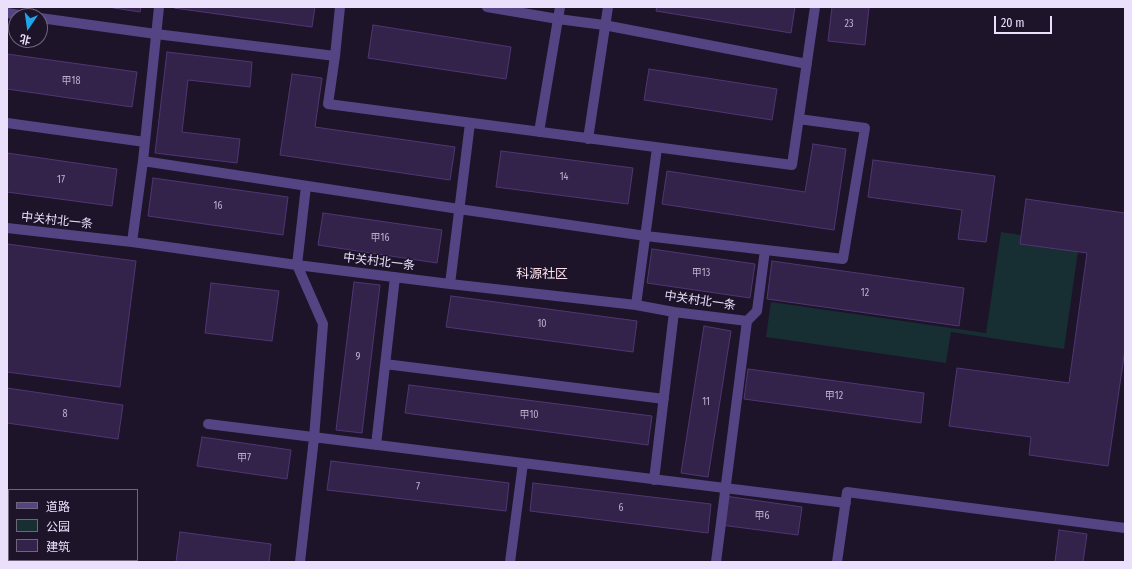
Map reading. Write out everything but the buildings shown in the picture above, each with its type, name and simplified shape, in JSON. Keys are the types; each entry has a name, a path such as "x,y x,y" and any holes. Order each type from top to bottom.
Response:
{"street":[{"path":"132,242 143,161 159,7"},
{"path":"340,7 328,104 792,165 815,7"},
{"path":"487,7 604,25 806,64"},
{"path":"539,132 560,7"},
{"path":"588,139 604,25 608,7"},
{"path":"48,19 335,56"},
{"path":"143,161 646,236 843,258 864,128 799,119"},
{"path":"7,123 145,142"},
{"path":"450,284 470,123"},
{"path":"636,305 657,148"},
{"path":"300,562 314,438 323,324 297,265 306,186"},
{"name":"中关村北一条","path":"7,228 132,242 450,284 636,305 674,312 747,321"},
{"path":"716,562 747,321 757,311 765,250"},
{"path":"376,445 395,277"},
{"path":"654,480 674,312"},
{"path":"385,364 664,400"},
{"path":"208,424 846,503"},
{"path":"510,562 522,464"},
{"path":"837,562 847,492 1125,528"}],"green space":[{"path":"1001,232 1079,244 1064,349 951,332 946,363 766,337 771,302 986,333"}],"district":[{"name":"科源社区","path":"542,274"}]}
